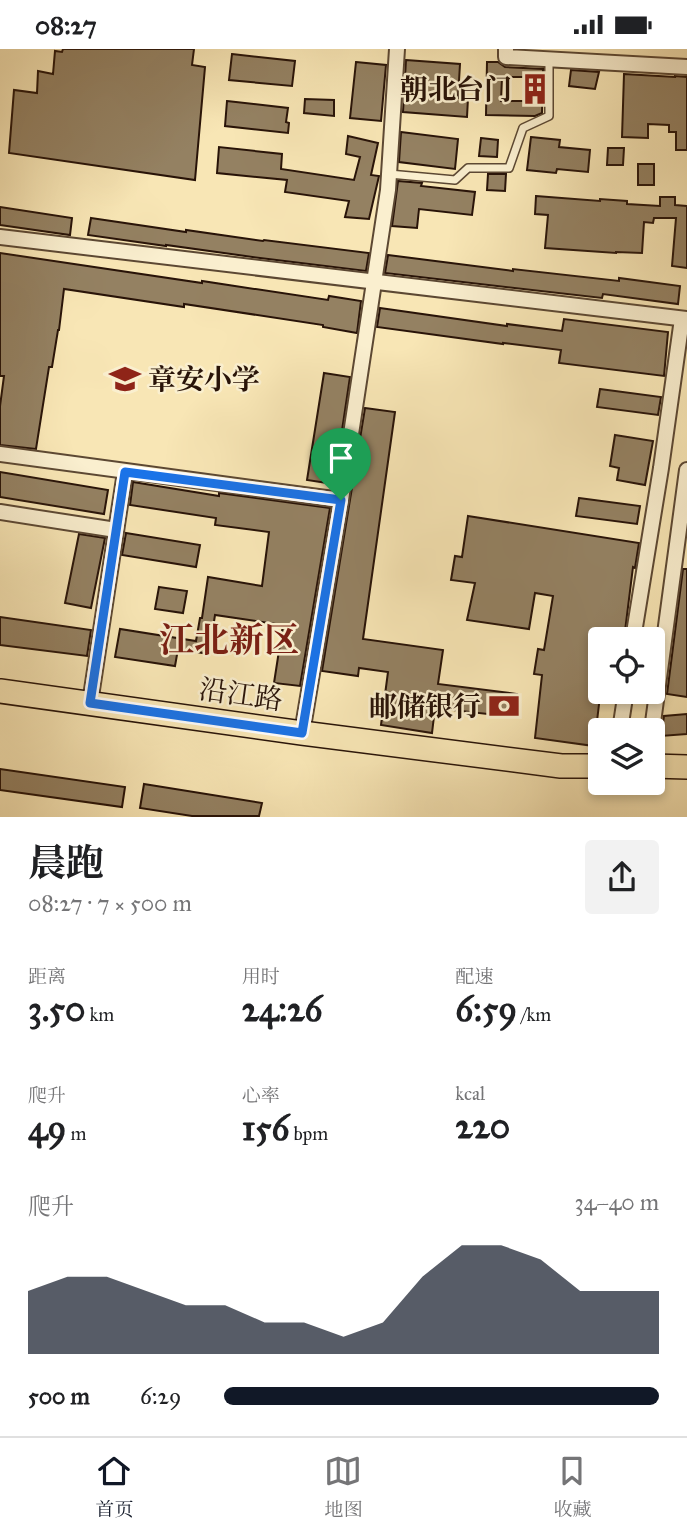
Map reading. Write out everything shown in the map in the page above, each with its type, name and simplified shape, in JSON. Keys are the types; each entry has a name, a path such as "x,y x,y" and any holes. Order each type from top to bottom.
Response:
{"main road":[{"name":"沿江路","path":"0,691 302,733 561,766 588,766"},
{"name":"沿江路","path":"0,703 561,778 588,778"},
{"path":"665,766 687,767"},
{"path":"665,778 687,778"}],"street":[{"path":"302,733 374,283 389,174 397,49"},
{"path":"506,49 506,57 687,67"},
{"path":"0,237 685,319 635,627"},
{"path":"0,454 341,500"},
{"path":"654,718 687,470"},
{"path":"90,703 125,472"},
{"path":"0,512 116,530"}],"lane":[{"path":"389,174 455,180 468,168 509,168 523,128 549,116 549,60"}],"building":[{"path":"63,49 194,49 192,65 205,67 195,180 9,153 14,90 37,93 38,71 53,74 55,51 62,52"},
{"path":"232,54 295,61 292,86 229,80"},
{"path":"406,60 460,64 458,98 468,98 467,117 403,112"},
{"path":"356,62 386,65 381,121 350,118"},
{"name":"朝北台门","path":"487,62 498,62 505,67 543,69 542,113 535,116 486,115","holes":["502,77 528,77 527,101 501,101"]},
{"path":"571,70 599,72 595,89 569,86"},
{"path":"624,74 687,77 687,150 676,150 676,132 669,132 669,125 648,124 648,138 622,137"},
{"path":"305,99 334,100 334,116 304,113"},
{"path":"227,101 288,108 288,133 225,126"},
{"path":"401,132 458,139 455,169 399,162"},
{"path":"348,136 378,143 371,175 379,176 369,219 345,217 349,201 285,192 287,180 217,173 219,147 282,154 281,169 354,180 360,157 346,154"},
{"path":"531,137 560,140 559,147 590,150 588,172 527,170"},
{"path":"481,138 498,140 497,157 479,156"},
{"path":"608,148 624,148 623,165 607,165"},
{"path":"638,164 654,164 654,185 638,185"},
{"path":"488,174 506,174 505,191 487,190"},
{"path":"398,181 475,192 472,215 419,209 417,228 392,226"},
{"path":"536,196 627,201 627,204 660,206 660,197 675,197 675,205 687,206 687,268 672,266 676,218 654,218 653,223 644,222 642,253 545,248 548,215 535,214"},
{"path":"0,207 72,218 70,235 0,225"},
{"path":"91,218 369,253 366,271 260,258 88,235"},
{"path":"0,253 328,300 329,296 361,301 357,333 323,325 184,304 184,307 64,289 59,330 52,367 49,367 36,449 0,445 0,406 4,376 0,376"},
{"path":"388,255 513,271 619,281 619,278 680,286 678,304 385,273"},
{"path":"380,308 562,331 564,319 668,332 664,376 559,363 561,350 377,327"},
{"path":"324,373 350,377 334,484 307,480"},
{"path":"600,389 661,397 658,415 597,407"},
{"path":"365,408 395,412 363,639 443,650 438,684 517,694 514,717 435,708 432,733 381,725 388,672 359,668 358,676 322,671"},
{"path":"615,435 653,441 645,485 617,480 619,468 610,466"},
{"path":"0,472 108,490 104,514 0,497"},
{"path":"133,482 219,496 219,493 330,508 300,686 274,683 283,625 215,615 209,654 178,649 175,666 115,657 120,629 196,641 208,577 262,586 269,532 215,525 216,518 130,505"},
{"path":"579,498 640,506 637,524 576,516"},
{"path":"468,516 639,543 635,568 633,567 626,627 588,627 588,704 599,704 597,718 588,718 588,745 535,738 542,675 534,674 538,649 544,650 553,596 535,593 529,629 467,620 475,583 451,580 455,556 462,557"},
{"path":"126,533 200,545 196,567 122,555"},
{"path":"79,534 105,538 91,608 65,603"},
{"path":"683,569 687,569 687,697 667,694"},
{"path":"159,587 187,591 183,613 155,609"},
{"path":"0,617 91,630 87,656 0,645"},
{"path":"687,714 687,734 665,736 664,716"},
{"path":"0,769 125,787 122,807 0,790"},
{"path":"144,784 262,803 259,816 192,816 140,808"}],"place":[{"name":"朝北台门","path":"535,89"},
{"name":"章安小学","path":"125,379"},
{"name":"邮储银行","path":"504,706"}],"district":[{"name":"江北新区","path":"229,640"}],"route":[{"path":"125,472 341,500 302,733 90,703 125,472"}]}
